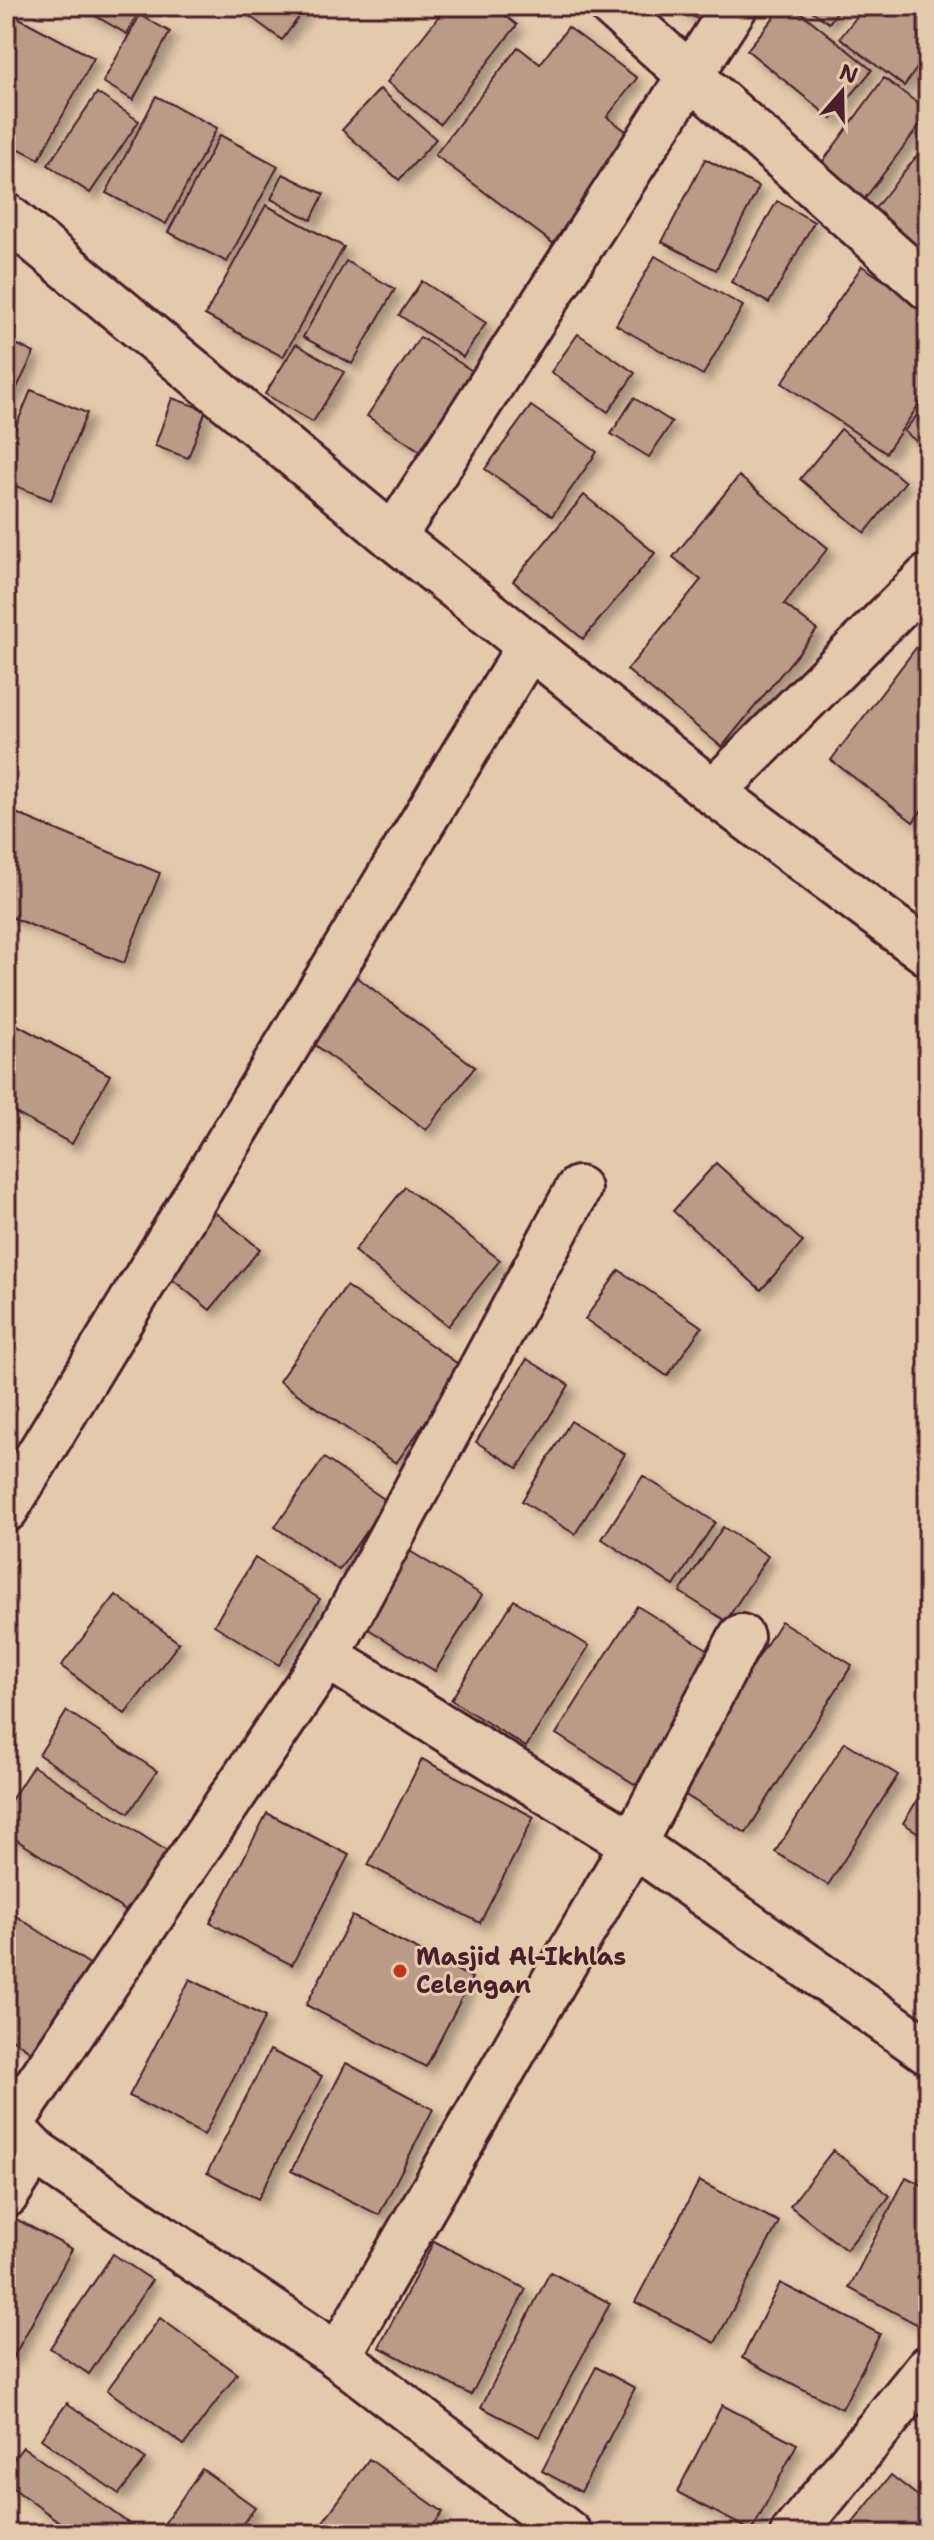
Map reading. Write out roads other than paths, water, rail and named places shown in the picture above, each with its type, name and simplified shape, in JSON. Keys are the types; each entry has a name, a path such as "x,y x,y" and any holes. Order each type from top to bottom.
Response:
{"street":[{"path":"612,6 928,287"},
{"path":"393,537 735,6"},
{"path":"6,216 393,537 713,792 928,953"},
{"path":"713,792 928,577"},
{"path":"6,1509 530,645"},
{"path":"6,2195 17,2133 327,1656 578,1189"},
{"path":"338,2356 633,1844 741,1637"},
{"path":"327,1656 633,1844 928,2051"},
{"path":"17,2133 338,2356 569,2534"},
{"path":"793,2534 928,2368"}],"place":[{"name":"Masjid Al-Ikhlas Celengan","path":"400,1971"}]}
